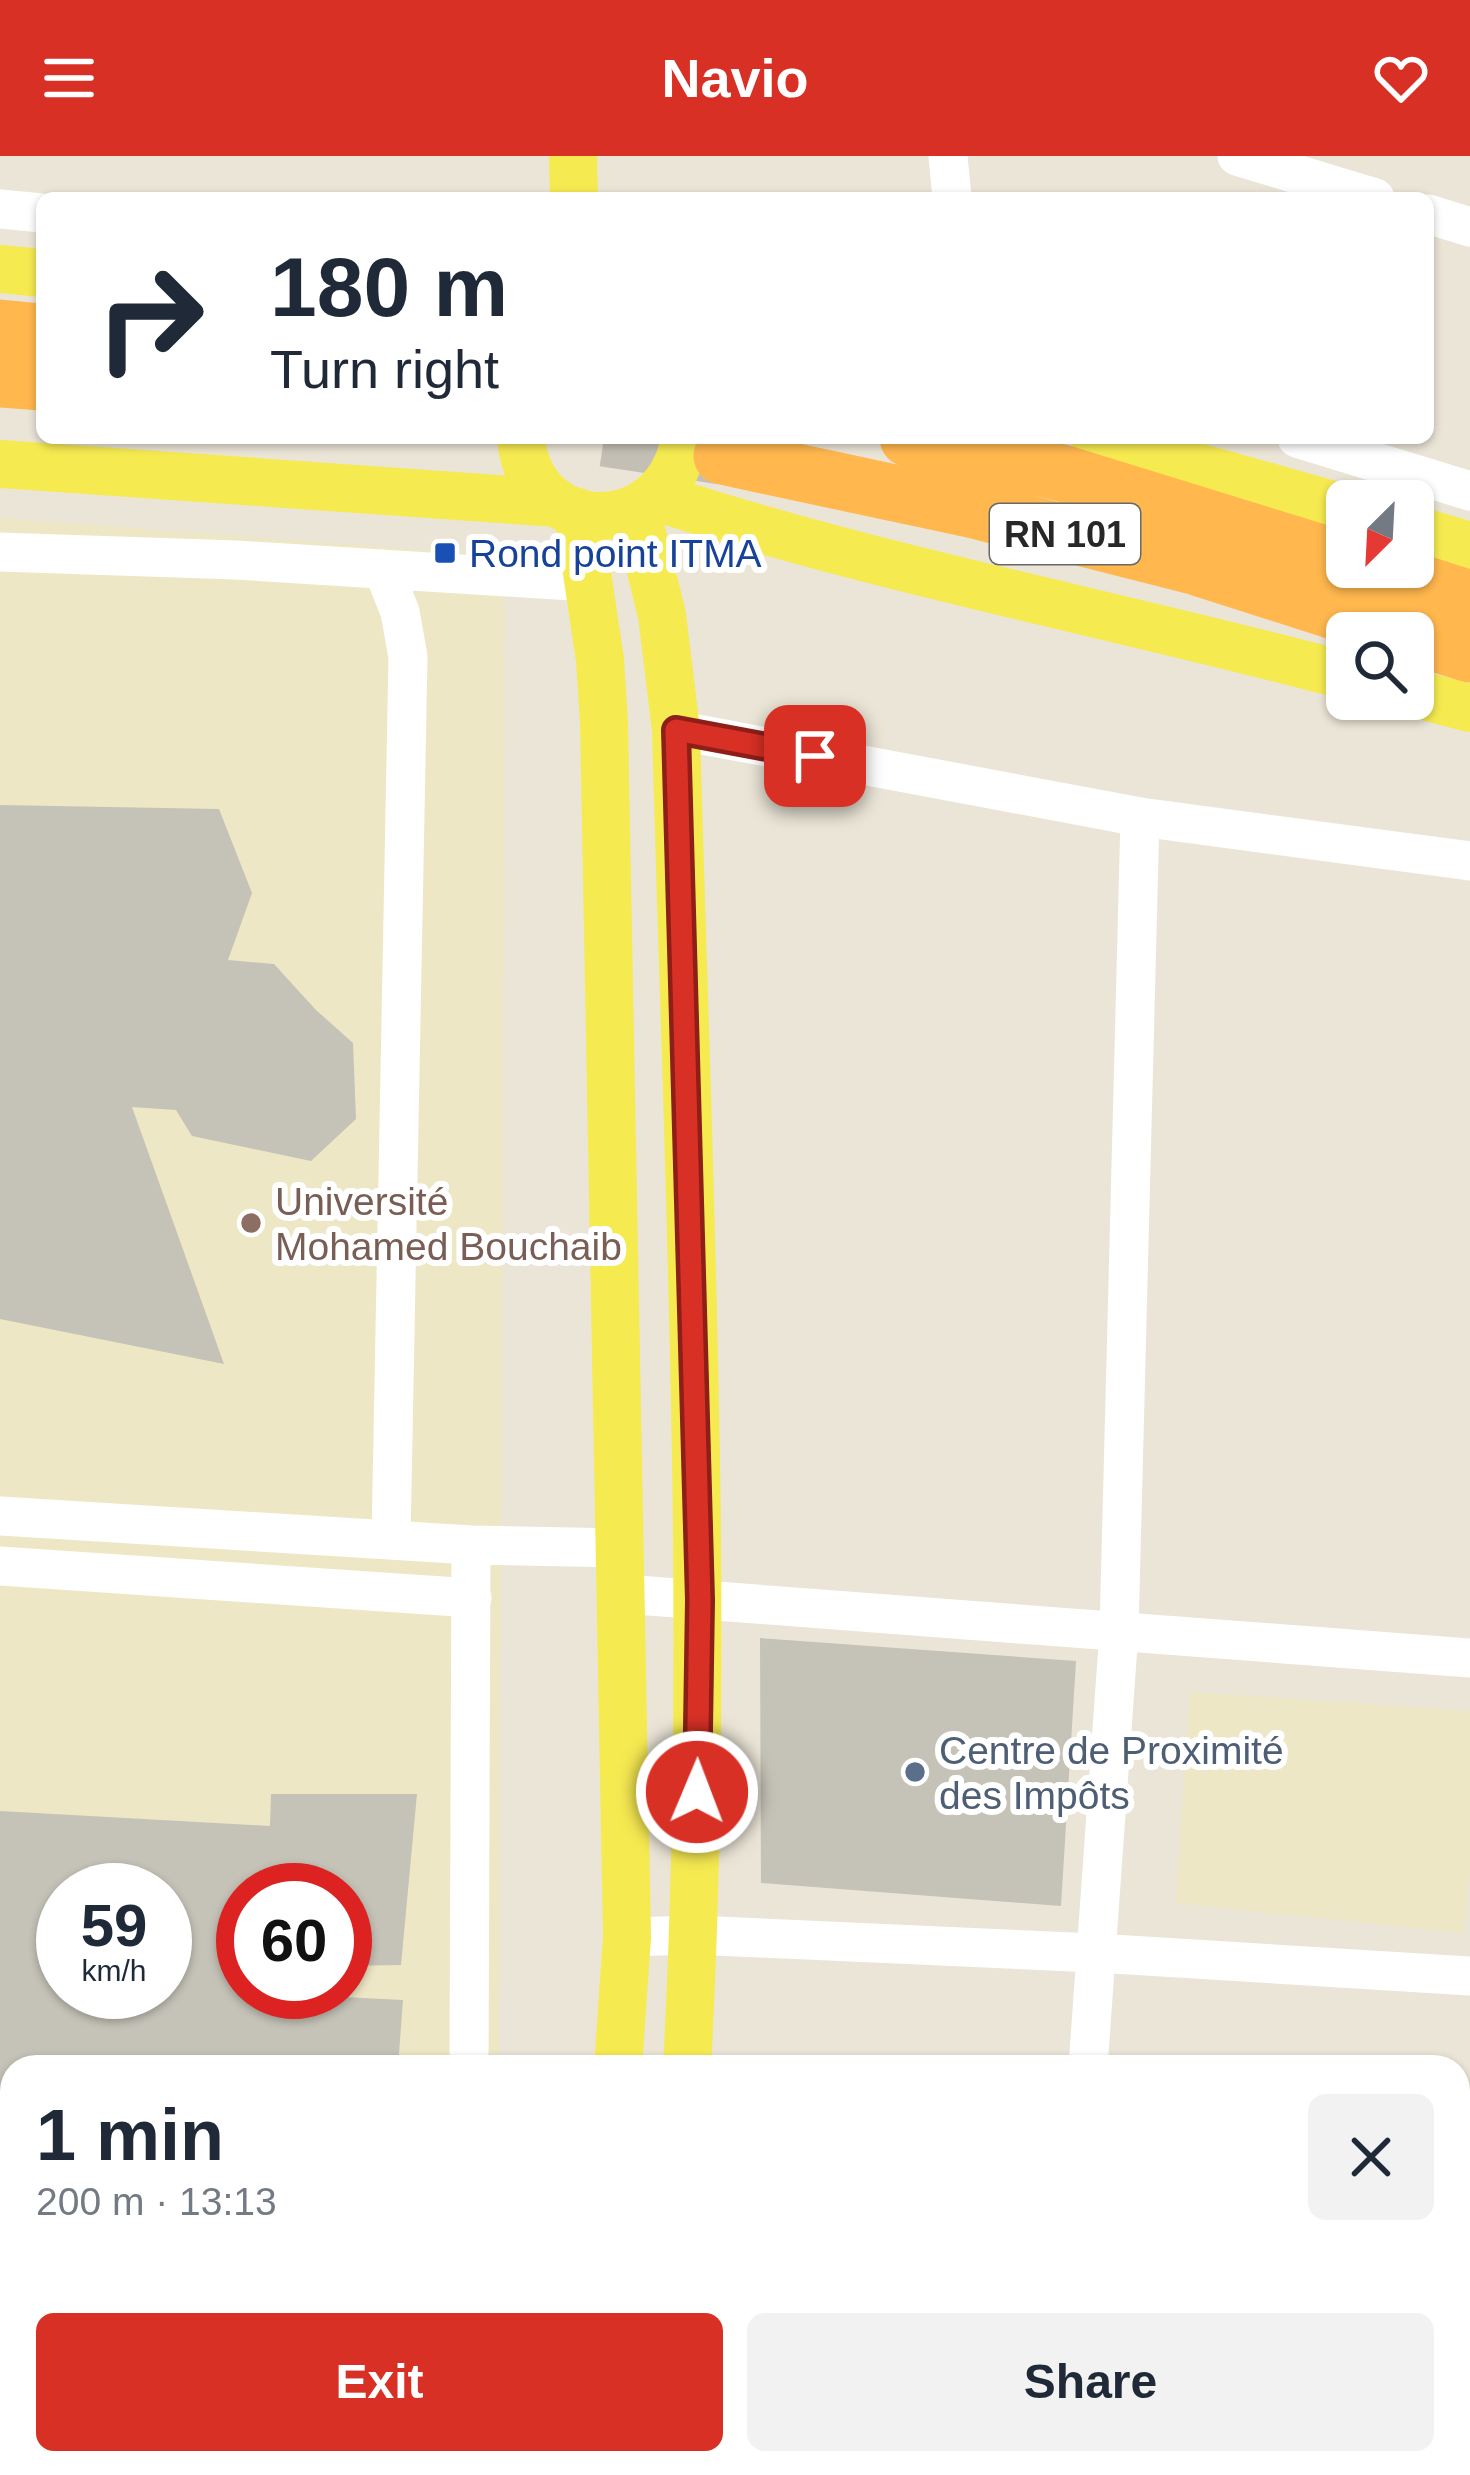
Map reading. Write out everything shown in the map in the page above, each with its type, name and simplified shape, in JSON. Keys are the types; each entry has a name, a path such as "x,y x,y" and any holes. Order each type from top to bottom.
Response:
{"highway":[{"path":"0,328 36,331"},
{"path":"0,379 36,382"},
{"name":"RN 101","path":"934,444 1062,473 1326,555"},
{"name":"RN 101","path":"704,447 1198,567 1338,612"},
{"path":"1434,587 1470,599"},
{"path":"1434,643 1470,655"}],"main road":[{"path":"0,269 36,272"},
{"path":"522,444 527,467 567,507 588,582 604,722 628,1937 619,2055"},
{"path":"1116,444 1326,503"},
{"path":"646,504 672,480 682,459 704,447"},
{"path":"0,464 567,507 597,516 646,504 1161,626 1326,670"},
{"path":"646,504 676,730 700,1600 688,2055"},
{"path":"1434,535 1470,546"},
{"path":"1434,699 1470,708"}],"street":[{"path":"948,156 951,192"},
{"path":"1237,156 1355,192"},
{"path":"0,209 36,212"},
{"path":"1434,216 1470,227"},
{"path":"1317,444 1470,491"},
{"path":"0,552 588,582"},
{"path":"383,569 400,611 408,657 392,1540"},
{"path":"676,730 1140,817 1470,861"},
{"path":"1089,2055 1119,1631 1140,817"},
{"path":"0,1516 471,1545 622,1571 700,1600 1470,1658"},
{"path":"469,2055 471,1545"},
{"path":"0,1567 472,1598"},
{"path":"628,1937 694,1935 1096,1953 1470,1976"}],"shaded area":[{"name":"Université Mohamed Bouchaib","path":"0,518 505,556 499,2055 0,2055"},
{"path":"1190,1692 1470,1711 1470,1870 1463,1933 1176,1903"}],"building":[{"path":"0,805 219,809 252,893 228,960 274,964 353,1043 356,1119 311,1161 192,1136 176,1110 132,1107 224,1364 0,1319"},
{"name":"Centre de Proximité des Impôts","path":"760,1638 1076,1661 1061,1906 761,1883"},
{"path":"271,1794 417,1794 401,1965 372,1966 372,1863 216,1863 216,2019 372,2019 372,1998 403,2000 399,2055 0,2055 0,1811 270,1826"}],"tunnel":[{"path":"643,444 722,456"}],"place":[{"name":"Rond point ITMA","path":"445,553"},
{"name":"Université Mohamed Bouchaib","path":"251,1223"},
{"name":"Centre de Proximité des Impôts","path":"915,1772"}],"route":[{"path":"697,1792 700,1600 676,730 815,756"}]}
